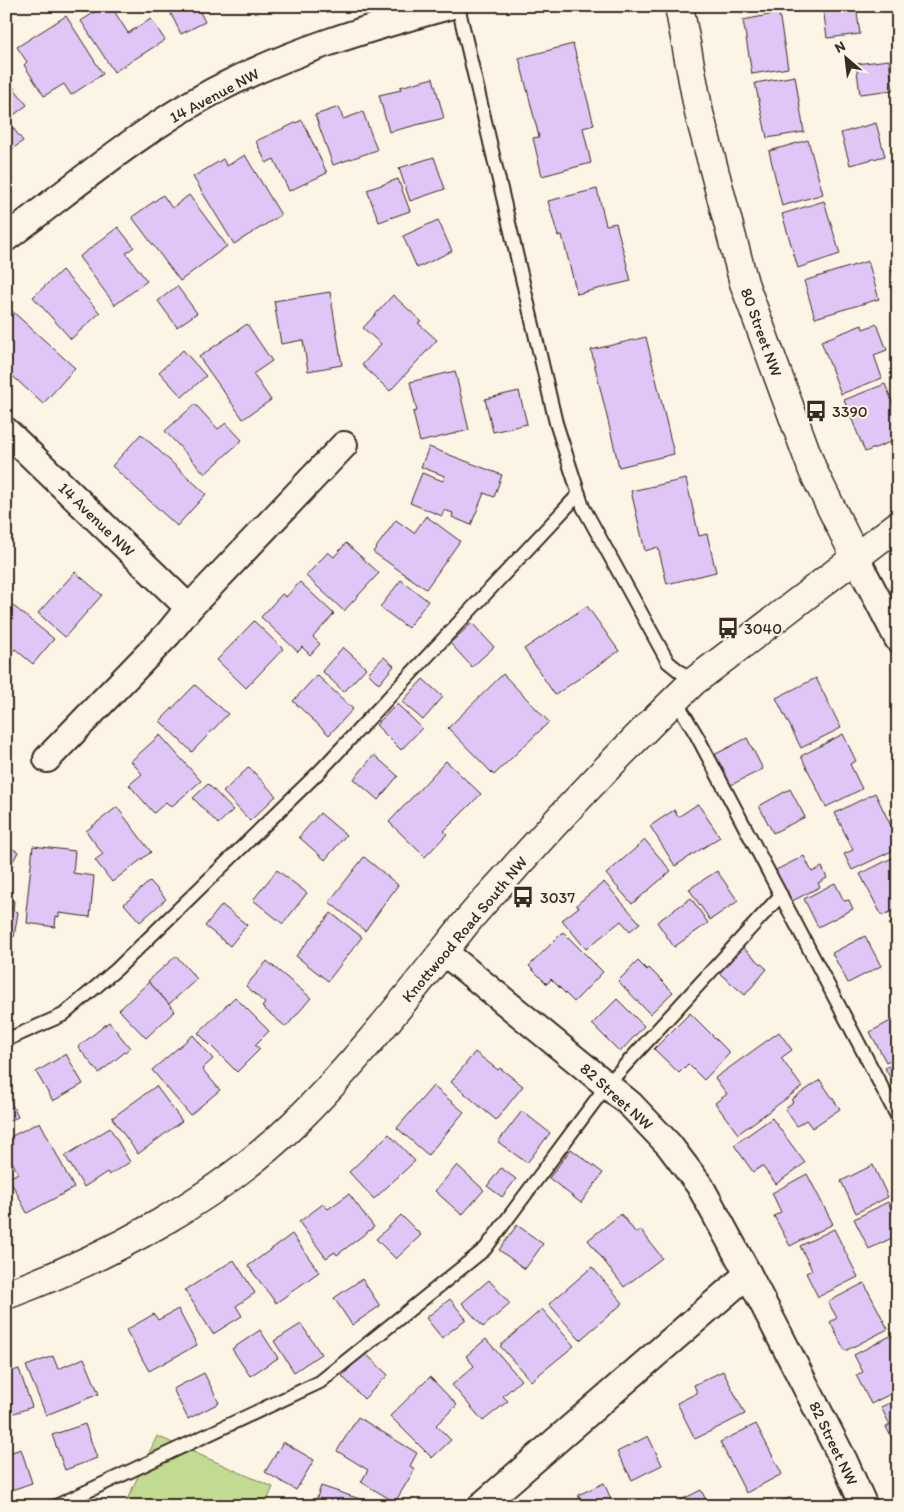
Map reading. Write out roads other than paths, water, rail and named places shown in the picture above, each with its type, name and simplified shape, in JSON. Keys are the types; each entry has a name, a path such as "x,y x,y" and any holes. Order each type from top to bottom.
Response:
{"street":[{"name":"14 Avenue NW","path":"6,238 113,155 214,92 302,52 373,27 449,6"},
{"name":"80 Street NW","path":"679,6 699,113 744,283 814,471 854,556 898,639"},
{"name":"14 Avenue NW","path":"6,431 189,608"},
{"path":"47,759 168,634 189,608 344,445"},
{"name":"Knottwood Road South NW","path":"6,1295 57,1276 118,1247 178,1213 245,1165 293,1125 355,1061 465,924 582,792 684,691 854,556 898,524"},
{"name":"82 Street NW","path":"444,952 608,1085 653,1127 700,1186 748,1274 844,1461 864,1506"},
{"path":"481,1506 748,1274"}],"lane":[{"path":"458,6 556,423 583,507 684,691 697,736 898,1118"},
{"path":"6,1040 63,1015 117,969 321,770 579,494"},
{"path":"56,1506 320,1382 485,1249 608,1085 781,895"}],"place":[{"name":"3390","path":"816,411"},
{"name":"3040","path":"728,628"},
{"name":"3037","path":"523,897"}]}
